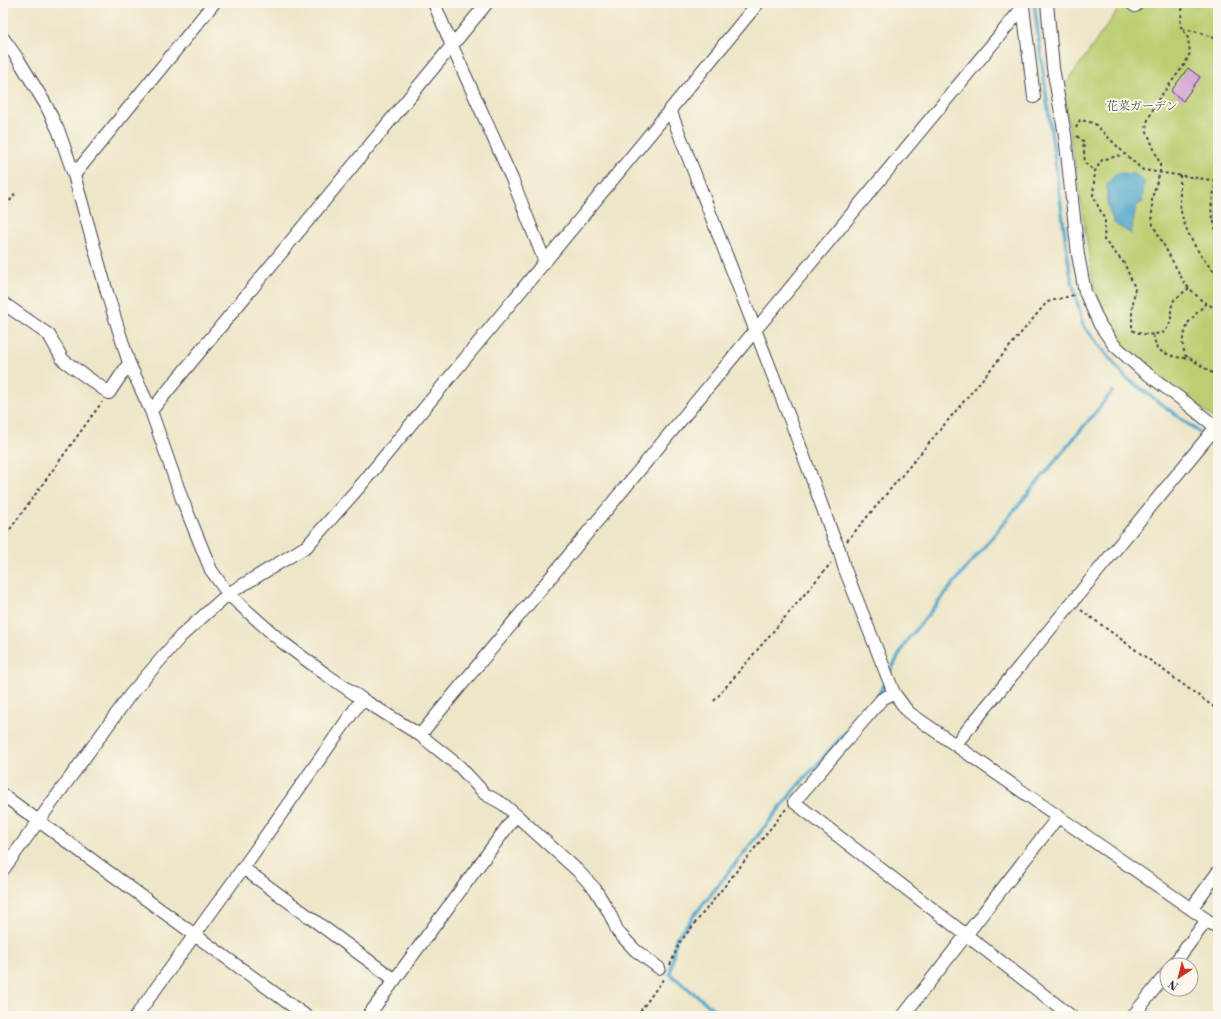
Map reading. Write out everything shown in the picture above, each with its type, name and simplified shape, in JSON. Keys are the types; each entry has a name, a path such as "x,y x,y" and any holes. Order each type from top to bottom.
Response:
{"street":[{"path":"74,175 214,3"},
{"path":"434,3 512,180 545,262"},
{"path":"151,411 487,3"},
{"path":"3,870 130,695 181,636 228,594 306,546 361,485 758,3"},
{"path":"1034,97 1041,70 1047,3"},
{"path":"1132,3 1136,6 1138,3"},
{"path":"955,745 1217,428 1142,370 1114,345 1100,324 1085,292 1078,255 1065,135 1041,70 1023,5"},
{"path":"420,735 1023,5"},
{"path":"3,38 18,59 46,105 59,132 74,175 108,296 129,363 151,411 182,500 210,570 228,594 282,642 362,699 420,735 459,766 485,794 503,804 516,815 577,870 595,889 609,912 618,932 635,950 665,969"},
{"path":"670,110 793,427 839,549 844,567 894,693 908,712 1218,928"},
{"path":"3,302 49,336 63,360 109,393 129,363"},
{"path":"894,693 882,699 794,802 1071,1016"},
{"path":"136,1016 243,868 362,699"},
{"path":"3,795 306,1016"},
{"path":"368,1016 516,815"},
{"path":"903,1016 1058,817"},
{"path":"243,868 395,980"},
{"path":"1191,909 1218,872"},
{"path":"1180,957 1207,920"},
{"path":"1133,1016 1159,983"}],"path":[{"path":"1186,3 1182,10 1180,25 1188,38 1190,53 1185,64 1157,101 1147,122 1146,129 1160,164 1160,172 1152,198 1153,225 1185,284 1206,303 1218,310"},
{"path":"1183,29 1202,33 1218,40"},
{"path":"1095,171 1085,163 1083,141 1077,136 1076,129 1080,120 1094,123 1143,170 1216,180"},
{"path":"1125,154 1102,160 1095,171 1093,196 1105,220 1104,240 1124,263 1134,288 1132,330 1139,334 1153,335 1165,332 1171,321 1171,308 1174,300 1189,288"},
{"path":"1218,168 1211,209 1218,240"},
{"path":"1180,175 1180,205 1185,225 1194,245 1209,267 1218,275"},
{"path":"3,211 16,192"},
{"path":"714,701 836,556 839,549 852,536 1047,302 1085,292"},
{"path":"1206,303 1188,323 1182,342 1185,355 1214,374 1218,374"},
{"path":"1153,335 1158,350 1166,354 1185,359 1189,357"},
{"path":"3,539 109,393"},
{"path":"1072,603 1218,710"},
{"path":"637,1016 664,979 665,969 680,942 789,806"}],"green space":[{"name":"花菜ガーデン","path":"1140,3 1218,3 1218,422 1120,346 1094,288 1063,88 1122,4 1133,13"}],"water":[{"path":"1117,173 1135,174 1144,182 1142,203 1138,204 1135,211 1131,234 1114,223 1107,204 1107,185"}],"building":[{"path":"1188,68 1200,77 1183,101 1171,91"}],"waterway":[{"path":"1034,3 1070,273 1083,325 1125,377 1199,432"},
{"path":"889,674 907,640 1113,391"},
{"path":"877,697 886,682"},
{"path":"722,1016 670,974 676,938 795,789 846,732"}]}
